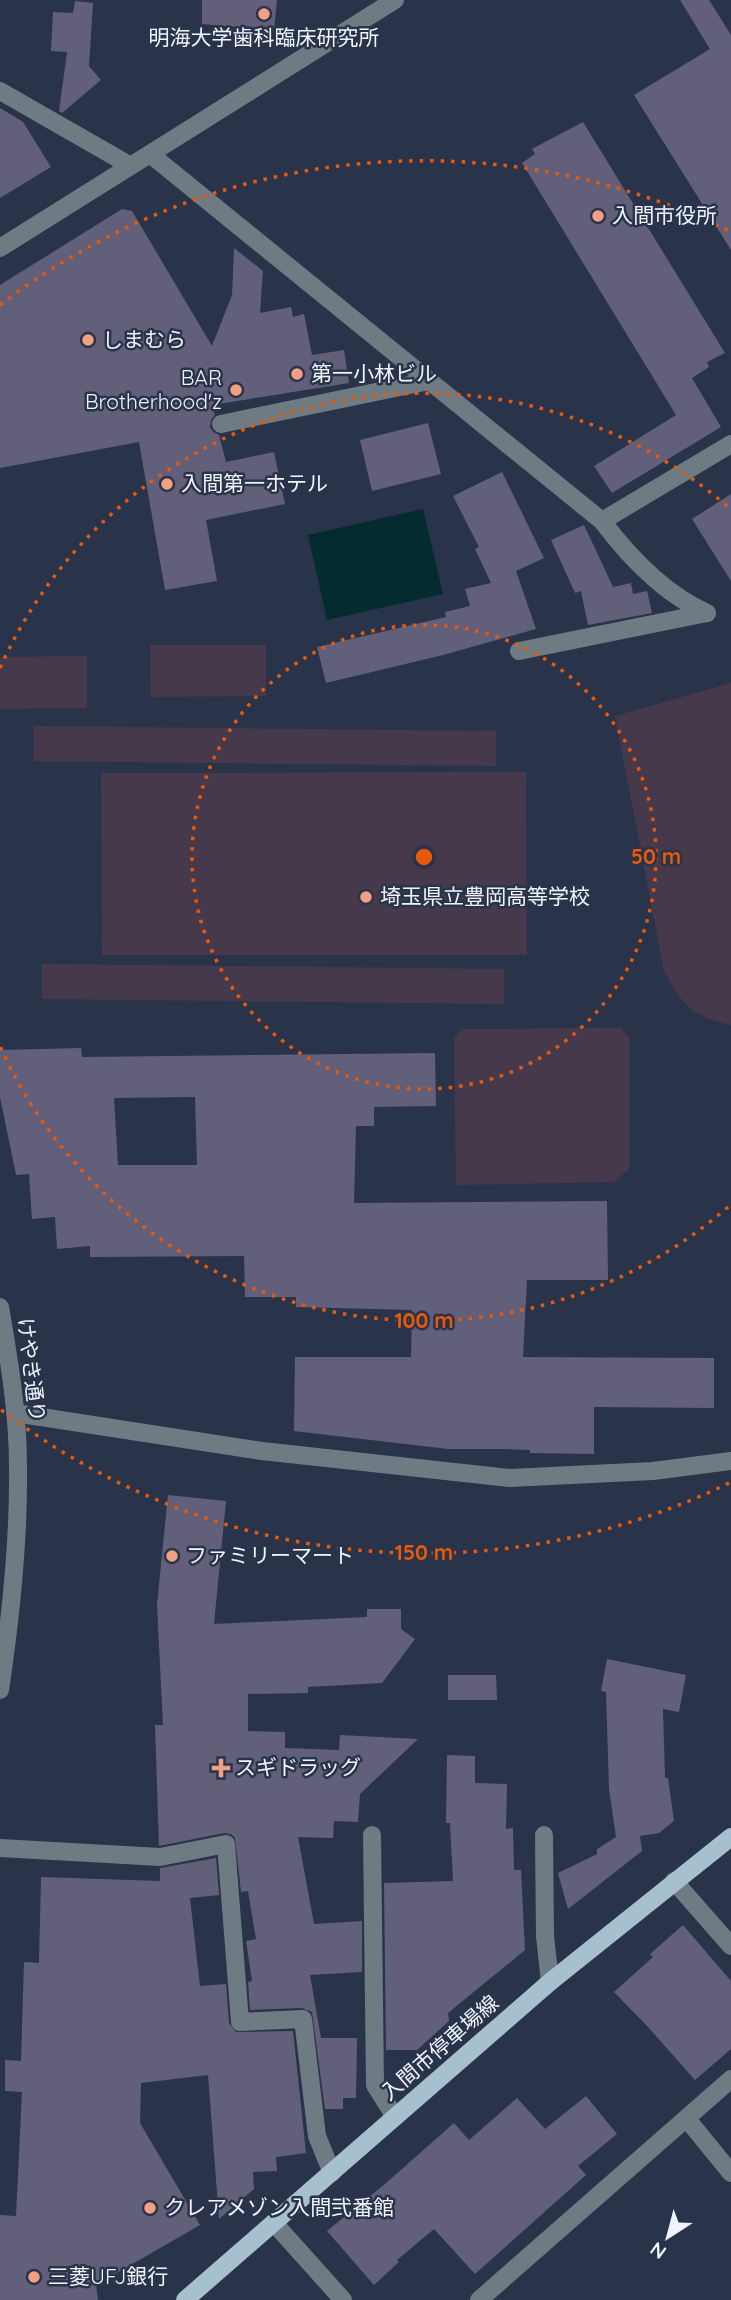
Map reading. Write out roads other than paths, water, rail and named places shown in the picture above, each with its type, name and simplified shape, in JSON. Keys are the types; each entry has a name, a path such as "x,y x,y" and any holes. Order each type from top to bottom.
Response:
{"main road":[{"name":"入間市停車場線","path":"186,2300 550,1982 731,1837"}],"street":[{"path":"0,248 395,0"},
{"path":"0,91 131,166"},
{"path":"150,154 601,521 619,544 653,578 688,605 707,613 519,651"},
{"path":"221,424 429,381"},
{"path":"601,521 731,444"},
{"name":"けやき通り","path":"0,1307 15,1413 19,1464 18,1517 0,1690"},
{"path":"15,1413 262,1451 510,1478 653,1471 731,1461"},
{"path":"372,1835 375,2085 395,2117"},
{"path":"544,1835 545,1936 550,1982"},
{"path":"0,1848 160,1857 226,1844 240,2021 303,2019 317,2136 332,2173"},
{"path":"674,1881 731,1946"},
{"path":"479,2300 731,2079"},
{"path":"687,2119 731,2173"},
{"path":"274,2223 343,2300"}],"place":[{"name":"明海大学歯科臨床研究所","path":"264,14"},
{"name":"入間市役所","path":"598,216"},
{"name":"しまむら","path":"88,340"},
{"name":"第一小林ビル","path":"297,374"},
{"name":"BAR Brotherhood'z","path":"236,390"},
{"name":"入間第一ホテル","path":"167,484"},
{"name":"埼玉県立豊岡高等学校","path":"366,897"},
{"name":"ファミリーマート","path":"172,1556"},
{"name":"スギドラッグ","path":"221,1768"},
{"name":"クレアメゾン入間弐番館","path":"150,2208"},
{"name":"三菱UFJ銀行","path":"34,2277"}]}
